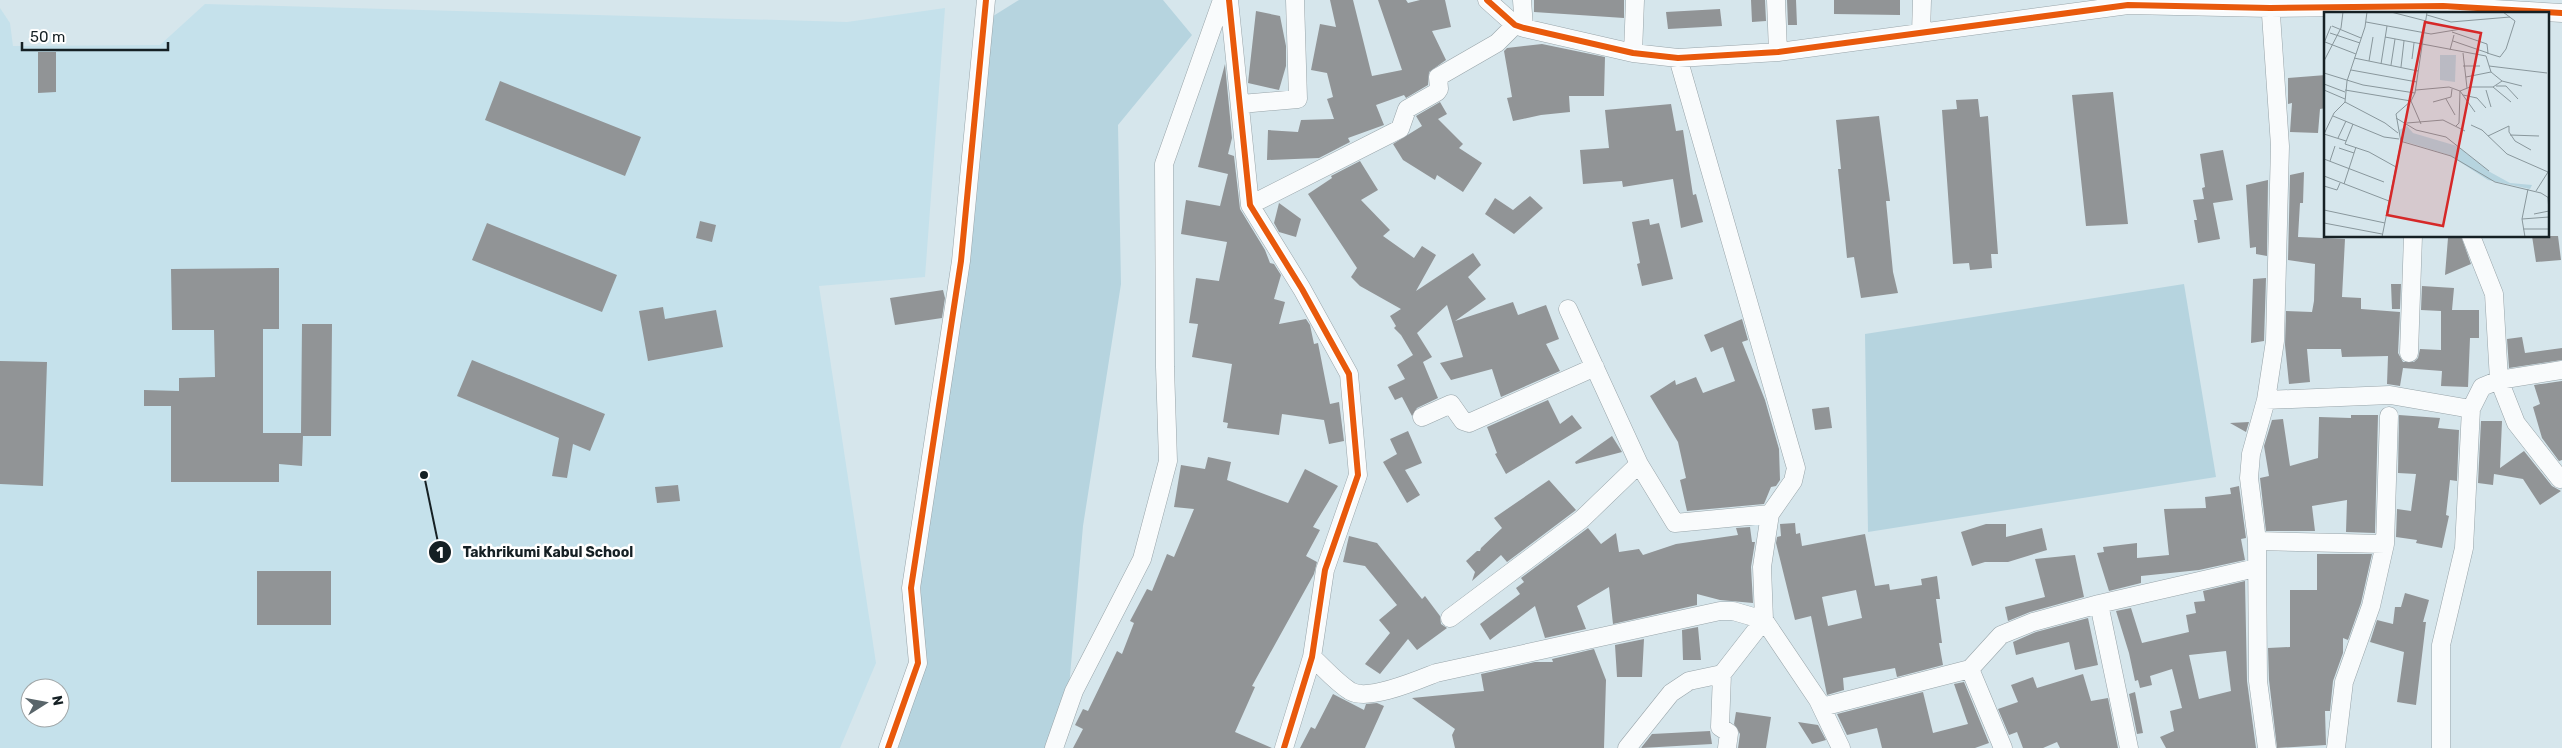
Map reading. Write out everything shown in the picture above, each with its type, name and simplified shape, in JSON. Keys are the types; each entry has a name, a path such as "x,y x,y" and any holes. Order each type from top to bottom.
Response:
{"street":[{"path":"888,748 918,663 911,588 961,261 986,0"},
{"path":"1054,748 1074,691 1142,558 1168,461 1165,367 1164,164 1222,0"},
{"path":"1229,0 1250,206 1302,289 1343,361 1351,388 1358,475 1325,570 1312,657 1284,748"},
{"path":"1241,104 1298,99 1294,0"},
{"path":"1487,0 1520,26 1633,54 1678,58 1778,52 2128,5 2442,6 2545,12"},
{"path":"1250,206 1400,129 1408,109 1437,92 1439,89 1438,77 1498,43 1520,26 1522,0"},
{"path":"1633,54 1635,0"},
{"path":"1776,0 1778,52"},
{"path":"1920,34 1922,0"},
{"path":"2267,748 2258,681 2257,541 2249,478 2251,454 2266,400 2275,341 2280,146 2270,4"},
{"path":"1678,58 1796,468 1793,481 1770,514 1762,567 1764,620 1822,707 1841,748"},
{"path":"2409,353 2413,238"},
{"path":"2472,238 2494,294 2499,380 2516,423 2560,479"},
{"path":"1568,309 1639,464 1675,523 1770,514"},
{"path":"1422,417 1451,404 1463,421 1469,422 1594,367"},
{"path":"2441,748 2441,645 2464,548 2471,409 2482,388 2499,380 2562,370"},
{"path":"2266,400 2390,395 2471,409"},
{"path":"2336,748 2344,682 2372,606 2385,544 2389,416"},
{"path":"1450,618 1582,519 1639,464"},
{"path":"2257,541 2385,544"},
{"path":"1822,707 1970,669 2002,635 2033,622 2099,604 2256,568"},
{"path":"2099,604 2130,748"},
{"path":"1312,657 1351,692 1362,694 1396,688 1446,671 1720,610 1733,611 1764,620"},
{"path":"1727,748 1729,733 1720,727 1722,674 1764,620"},
{"path":"1970,669 2003,748"},
{"path":"1627,748 1671,693 1690,681 1722,674"}],"shaded area":[{"path":"1019,0 1163,0 1192,35 1118,125 1121,284 1083,526 1066,722 1053,748 878,748 922,645 920,551 990,18"},
{"path":"205,4 847,22 945,8 925,277 819,286 876,663 840,748 0,748 0,8 10,23 13,46 160,45"},
{"path":"2184,284 2216,477 1868,532 1865,334"}],"building":[{"path":"1330,0 1353,0 1372,76 1402,70 1378,0 1406,0 1408,3 1420,0 1445,0 1451,27 1432,31 1446,60 1429,72 1428,85 1406,98 1404,95 1376,105 1384,125 1348,138 1350,142 1319,158 1267,160 1268,130 1298,132 1301,120 1334,119 1327,99 1333,97 1327,73 1311,70 1320,24 1336,27"},
{"path":"1534,0 1624,0 1624,18 1534,12"},
{"path":"1751,0 1765,0 1766,21 1752,22"},
{"path":"1787,0 1796,0 1797,25 1788,25"},
{"path":"1834,0 1900,0 1900,15 1834,14"},
{"path":"1720,9 1722,26 1668,29 1666,12"},
{"path":"1256,11 1280,16 1286,46 1286,66 1279,90 1248,83"},
{"path":"1542,44 1605,57 1604,96 1569,96 1570,112 1541,115 1513,121 1507,98 1512,97 1504,51 1507,48"},
{"path":"38,52 56,52 56,92 38,93"},
{"path":"1225,64 1232,138 1228,154 1234,156 1240,209 1265,250 1270,263 1274,264 1281,275 1274,299 1285,302 1279,324 1306,319 1310,325 1314,344 1318,343 1330,404 1339,402 1344,441 1329,444 1324,420 1282,414 1279,435 1227,428 1228,423 1223,422 1232,364 1192,357 1198,324 1189,323 1196,278 1219,281 1227,242 1181,234 1186,200 1220,206 1228,174 1198,167"},
{"path":"2324,75 2324,108 2320,109 2318,133 2290,132 2292,103 2288,104 2288,78"},
{"path":"500,81 641,137 625,176 485,120"},
{"path":"2113,92 2128,224 2086,226 2072,95"},
{"path":"1978,99 1980,117 1988,116 1998,254 1991,254 1992,268 1970,270 1969,263 1953,264 1942,110 1957,109 1956,100"},
{"path":"1440,102 1447,114 1438,119 1463,144 1459,148 1482,163 1463,192 1437,175 1435,180 1403,160 1393,144 1422,126 1416,116"},
{"path":"1671,104 1676,131 1683,130 1693,195 1696,194 1703,222 1681,228 1673,179 1623,187 1622,181 1583,184 1580,150 1609,148 1605,110"},
{"path":"1879,116 1890,201 1886,201 1893,272 1898,293 1861,298 1854,257 1847,258 1838,169 1841,169 1836,120"},
{"path":"2223,150 2233,200 2213,203 2220,239 2198,243 2194,220 2197,220 2193,200 2204,199 2202,188 2205,187 2200,154"},
{"path":"1360,161 1378,190 1361,200 1390,230 1383,236 1414,258 1422,246 1436,255 1416,291 1473,253 1481,265 1468,277 1486,299 1455,321 1513,302 1518,315 1546,305 1559,339 1546,344 1560,371 1501,397 1492,369 1451,380 1440,363 1463,357 1447,305 1417,333 1432,357 1423,362 1438,398 1417,408 1412,416 1402,397 1395,400 1388,387 1405,379 1397,365 1413,355 1401,335 1394,328 1396,326 1390,316 1401,309 1360,286 1351,277 1357,268 1308,194 1332,178 1331,176"},
{"path":"2304,172 2303,203 2300,203 2298,237 2345,239 2342,297 2361,298 2361,309 2400,312 2398,353 2403,362 2414,362 2418,358 2420,349 2441,350 2441,311 2421,310 2422,286 2454,288 2452,310 2479,310 2479,338 2470,338 2468,387 2441,386 2442,371 2403,368 2400,386 2387,384 2388,356 2342,357 2341,349 2307,349 2310,382 2289,384 2285,345 2286,311 2312,312 2314,301 2315,264 2288,260 2290,175"},
{"path":"2268,180 2267,256 2256,254 2256,247 2250,248 2246,185"},
{"path":"1530,196 1543,208 1514,234 1485,214 1495,198 1513,210"},
{"path":"1279,203 1301,219 1296,237 1279,232 1274,223"},
{"path":"1649,219 1650,225 1659,223 1673,279 1642,286 1637,264 1640,263 1632,222"},
{"path":"700,221 716,225 712,242 696,238"},
{"path":"487,223 617,275 602,312 472,260"},
{"path":"2558,236 2561,260 2536,262 2532,238"},
{"path":"2448,238 2462,238 2471,264 2445,275"},
{"path":"279,268 279,329 263,329 263,433 301,433 302,324 332,324 331,436 303,436 302,466 279,464 279,482 171,482 171,406 144,406 144,390 179,391 179,378 215,377 214,330 172,330 171,269"},
{"path":"2266,278 2264,341 2251,343 2253,279"},
{"path":"2391,284 2401,284 2400,309 2392,309"},
{"path":"943,290 945,298 942,318 895,325 890,298"},
{"path":"663,307 665,319 716,310 723,347 648,361 639,311"},
{"path":"1742,319 1748,340 1742,342 1765,400 1779,449 1780,480 1776,486 1771,487 1764,504 1687,511 1680,480 1686,478 1678,442 1650,396 1675,380 1676,385 1696,377 1703,393 1735,381 1723,347 1711,352 1704,335"},
{"path":"2522,337 2525,353 2562,348 2562,360 2509,368 2507,339"},
{"path":"472,360 605,414 590,451 573,444 567,478 552,476 559,438 457,396"},
{"path":"0,361 47,362 43,486 0,484"},
{"path":"2562,381 2562,460 2559,461 2542,438 2533,407 2540,404 2534,385"},
{"path":"1548,400 1560,424 1572,415 1582,428 1506,474 1495,454 1497,453 1487,427"},
{"path":"1829,407 1832,428 1815,430 1812,409"},
{"path":"2351,415 2378,415 2375,533 2346,532 2347,500 2312,506 2315,531 2266,531 2260,478 2269,476 2264,446 2272,420 2283,419 2290,466 2318,458 2319,417 2351,418"},
{"path":"2399,415 2440,418 2438,428 2459,430 2457,481 2450,480 2446,515 2449,516 2442,548 2416,543 2417,540 2396,537 2397,509 2411,511 2416,474 2398,473"},
{"path":"2481,421 2502,421 2500,468 2524,451 2552,486 2561,491 2540,505 2523,479 2494,474 2493,485 2478,483"},
{"path":"2249,422 2246,432 2230,423"},
{"path":"1408,431 1422,463 1405,470 1420,495 1407,503 1383,462 1397,454 1390,439"},
{"path":"1612,436 1622,452 1576,464 1575,462"},
{"path":"1208,457 1231,462 1227,480 1288,503 1305,469 1338,486 1313,527 1320,530 1306,556 1317,562 1314,574 1252,686 1255,687 1235,732 1272,748 1073,748 1083,729 1075,725 1083,709 1088,711 1117,651 1122,654 1134,623 1130,621 1147,589 1152,591 1167,554 1174,557 1194,509 1174,507 1181,465 1205,469"},
{"path":"1549,480 1576,510 1507,562 1501,555 1472,581 1475,572 1466,561 1477,551 1480,551 1502,528 1494,518"},
{"path":"678,485 680,501 657,503 655,487"},
{"path":"2239,486 2246,538 2241,539 2245,560 2199,570 2141,576 2141,583 2109,591 2097,553 2104,552 2103,547 2137,543 2137,558 2169,555 2164,509 2206,508 2205,497 2231,494 2230,488"},
{"path":"1795,523 1796,534 1800,533 1802,546 1865,534 1875,586 1889,584 1890,590 1922,585 1921,579 1937,576 1940,599 1936,599 1942,643 1939,643 1943,665 1897,677 1895,668 1843,678 1844,690 1827,695 1811,616 1795,620 1776,543 1777,537 1781,536 1780,524","holes":["1856,590 1862,618 1828,626 1822,597"]},
{"path":"1986,524 2006,524 2006,537 2042,528 2047,550 2008,562 1985,562 1972,566 1961,532"},
{"path":"1750,527 1752,542 1755,542 1751,567 1753,603 1720,600 1697,594 1697,605 1613,624 1609,587 1577,606 1586,629 1545,638 1535,606 1490,640 1480,624 1520,594 1516,588 1524,582 1521,578 1588,528 1601,544 1616,533 1619,552 1639,549 1643,555 1676,544 1738,535 1736,528"},
{"path":"1349,536 1377,543 1422,599 1425,596 1440,616 1441,624 1447,628 1417,650 1408,639 1380,674 1365,664 1390,633 1379,620 1397,605 1365,566 1343,562"},
{"path":"2317,554 2372,554 2361,603 2348,640 2343,638 2343,653 2333,681 2330,711 2325,711 2326,745 2277,748 2269,680 2268,648 2290,647 2290,590 2317,590"},
{"path":"2075,555 2084,597 2030,612 2008,621 2005,607 2045,597 2035,559"},
{"path":"257,571 331,571 331,625 257,625"},
{"path":"2245,581 2247,681 2256,748 2166,748 2160,737 2174,731 2170,711 2182,708 2172,669 2150,676 2152,685 2140,688 2138,680 2135,681 2129,653 2116,611 2131,608 2142,643 2189,632 2186,615 2196,613 2194,602 2205,601 2203,591","holes":["2226,651 2231,691 2199,699 2189,655"]},
{"path":"2405,593 2429,600 2423,622 2426,622 2416,705 2397,702 2404,652 2370,642 2377,620 2393,624 2395,607 2401,607"},
{"path":"2088,618 2098,665 2075,670 2069,642 2016,655 2013,642 2036,632"},
{"path":"1698,627 1701,660 1683,660 1682,630"},
{"path":"1644,639 1642,677 1617,677 1615,645"},
{"path":"1594,649 1606,680 1604,748 1455,748 1452,735 1455,729 1412,698 1484,691 1481,674 1535,662 1553,662 1552,659"},
{"path":"2083,674 2091,701 2108,698 2118,748 2060,748 2057,742 2043,748 2023,748 2017,732 2009,735 1998,709 2018,702 2011,685 2033,677 2037,688"},
{"path":"1964,682 1989,743 1975,748 1882,748 1877,728 1847,735 1837,714 1923,692 1933,733 1968,724 1954,684"},
{"path":"2135,692 2143,733 2137,734 2129,694"},
{"path":"1333,694 1364,710 1366,704 1377,703 1384,706 1365,748 1300,748 1311,727 1315,729"},
{"path":"1736,712 1771,717 1766,748 1738,748 1740,734 1734,724"},
{"path":"1798,722 1818,725 1826,740 1812,744"},
{"path":"1710,731 1712,744 1641,748 1652,734"}],"cycle path":[{"path":"888,748 918,663 911,588 961,261 986,0"},
{"path":"1229,0 1250,205 1302,289 1349,374 1358,475 1325,570 1312,657 1284,748"},
{"path":"1487,0 1515,25 1524,28 1633,53 1678,58 1778,52 2128,5 2270,8 2443,6 2545,12"},
{"path":"2550,12 2562,13"}],"place":[{"name":"Takhrikumi Kabul School","path":"424,475"}]}
